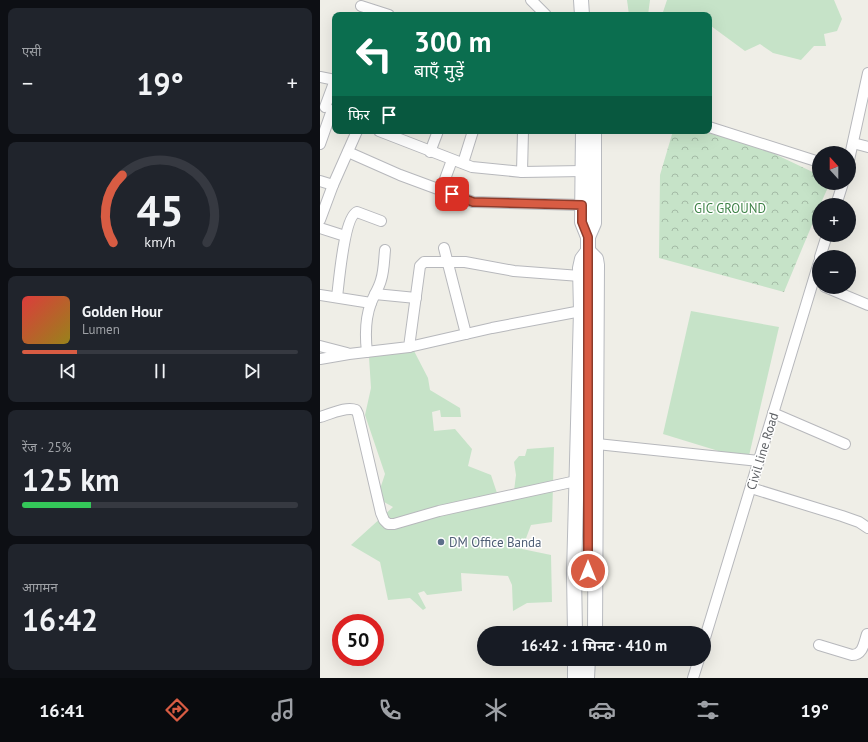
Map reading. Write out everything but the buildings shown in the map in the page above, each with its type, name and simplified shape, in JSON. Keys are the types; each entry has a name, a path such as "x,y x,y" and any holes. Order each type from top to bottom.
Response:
{"street":[{"path":"530,0 543,12"},
{"path":"581,0 582,12"},
{"path":"591,0 592,12"},
{"path":"361,7 378,12"},
{"path":"852,146 866,94 868,73"},
{"path":"320,77 332,79"},
{"path":"320,144 332,92"},
{"path":"712,128 812,160"},
{"path":"320,220 333,185 356,134"},
{"path":"386,134 452,160 484,169 522,172 584,172"},
{"path":"430,152 437,134"},
{"path":"463,163 471,134"},
{"path":"522,172 523,134"},
{"path":"574,626 576,481 581,311 588,251 588,237 582,222 584,172 583,134"},
{"path":"588,237 594,223 594,134"},
{"path":"853,143 868,147"},
{"path":"348,152 473,202 582,205"},
{"path":"441,190 452,160"},
{"path":"320,181 333,185"},
{"path":"337,297 345,236 354,213 357,212 381,221"},
{"path":"320,228 345,236"},
{"path":"444,248 466,334"},
{"path":"367,352 365,334 366,323 373,299 382,278 385,250"},
{"path":"588,251 596,259 597,265 595,626"},
{"path":"409,347 421,264 424,262 465,262 514,271 584,277"},
{"path":"584,277 588,626"},
{"name":"Civil line Road","path":"709,626 773,414 812,294"},
{"path":"842,294 868,305"},
{"path":"320,295 373,299 416,298"},
{"path":"320,360 349,354 409,347 581,311"},
{"path":"320,346 349,354"},
{"path":"320,417 344,409 352,408 356,410 381,513 384,520 388,524 394,524 439,511 576,481"},
{"path":"773,414 845,444"},
{"path":"597,444 759,461"},
{"path":"750,488 842,516 859,522 868,528"},
{"path":"819,645 857,655 861,652 868,633"},
{"path":"575,666 575,678"},
{"path":"587,678 588,666"},
{"path":"594,678 595,666"},
{"path":"693,678 696,666"}],"green space":[{"path":"627,0 650,0 648,12 629,12"},
{"path":"667,0 834,0 842,19 837,31 824,34 826,46 814,46 801,60 773,53 760,44 745,51 712,27 712,12 663,12"},
{"name":"GIC GROUND","path":"672,134 712,134 762,148 812,172 812,190 827,190 823,198 812,198 812,225 784,292 659,258 660,175"},
{"path":"691,311 779,327 748,460 663,434"},
{"path":"413,349 428,378 430,390 460,408 461,417 441,417 440,410 432,412 434,431 455,429 472,449 468,466 491,475 499,499 513,499 516,475 514,462 519,456 525,456 527,449 554,447 552,522 531,525 522,549 551,555 552,602 527,603 513,611 512,585 508,576 461,573 462,591 427,595 424,591 418,593 426,608 423,610 410,598 388,600 380,562 351,545 393,507 377,498 385,474 365,415 371,388 369,357"}],"place":[{"name":"DM Office Banda","path":"441,542"}],"route":[{"path":"452,194 473,202 484,203 582,205 582,222 588,237 588,571"}]}
